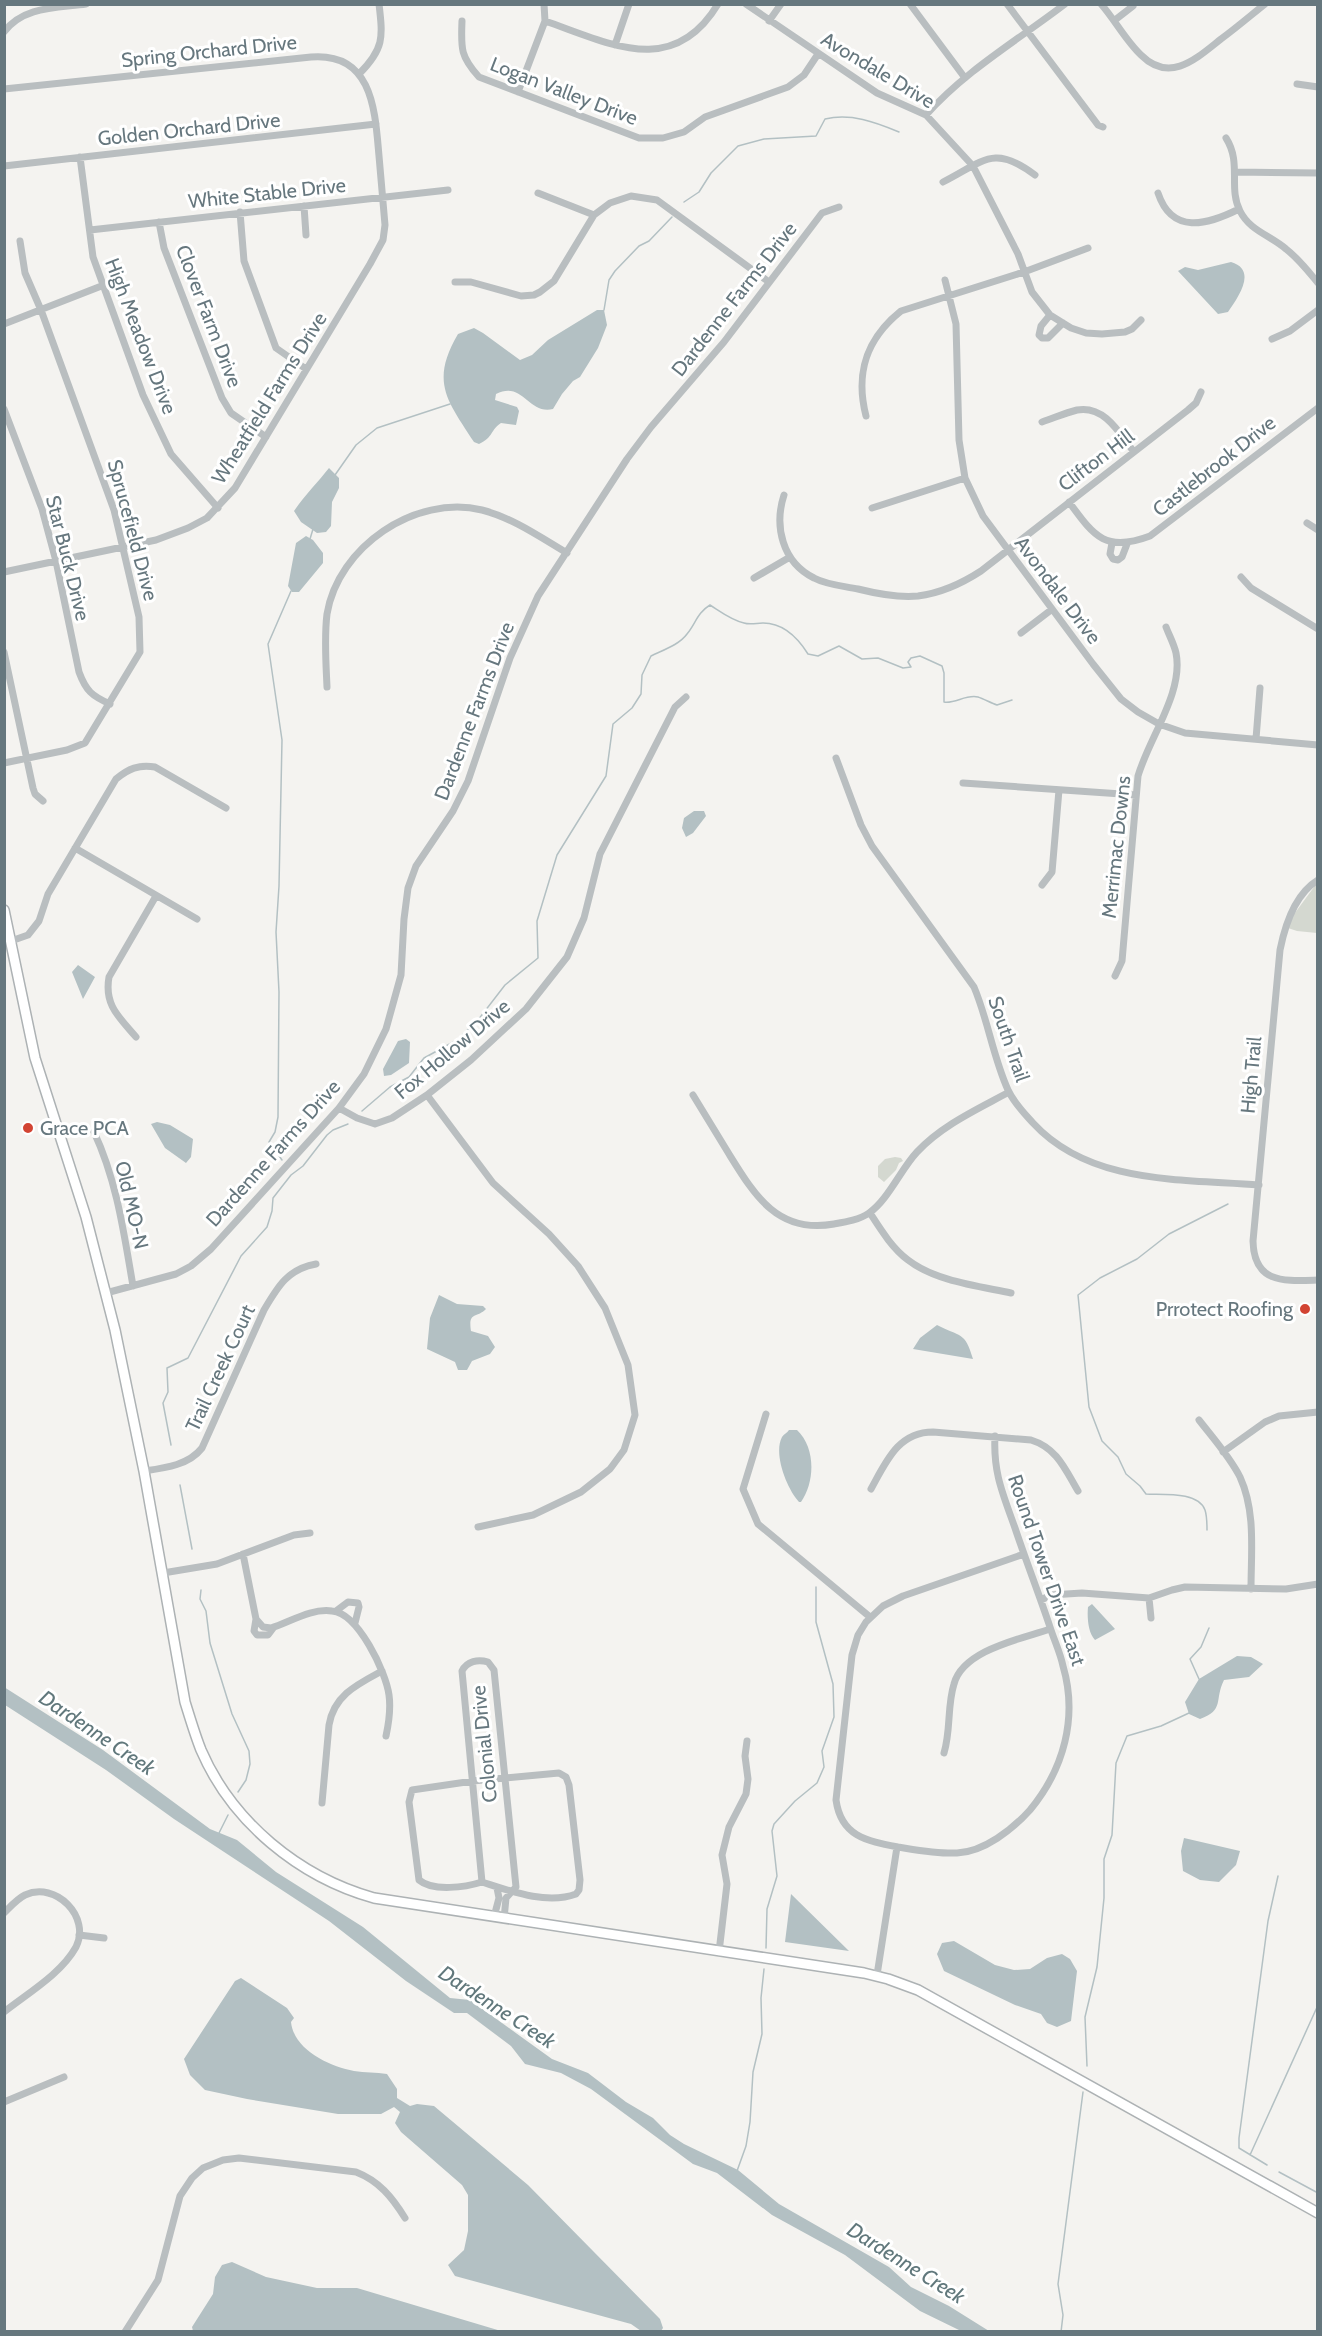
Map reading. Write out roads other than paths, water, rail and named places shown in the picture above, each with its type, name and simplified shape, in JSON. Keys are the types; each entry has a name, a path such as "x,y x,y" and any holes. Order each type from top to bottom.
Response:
{"main road":[{"path":"4,910 35,1058 86,1217 105,1293 144,1471 185,1702 194,1732 208,1764 227,1796 247,1821 271,1844 305,1868 348,1890 374,1898 877,1976 918,1990 1317,2212"}],"street":[{"path":"5,31 21,16 35,10 86,4"},
{"path":"376,124 370,92 359,74 376,55 381,43 379,4"},
{"path":"519,92 545,21 544,4"},
{"path":"615,45 629,4"},
{"path":"545,21 633,50 674,47 698,28 718,4"},
{"name":"Avondale Drive","path":"746,4 877,93 926,115 974,166 1018,254 1032,292 1050,315"},
{"path":"769,21 781,4"},
{"path":"910,4 965,78"},
{"path":"1007,4 1098,125 1103,127"},
{"path":"926,115 965,78 1065,4"},
{"path":"1101,4 1141,55 1153,64 1169,68 1179,67 1195,60 1265,4"},
{"path":"1115,20 1133,6"},
{"name":"Logan Valley Drive","path":"462,21 461,50 466,63 479,77 639,138 663,138 684,132 705,117 788,87 804,75 818,54"},
{"name":"Spring Orchard Drive","path":"4,89 322,56 347,65 359,74"},
{"path":"1169,68 1170,79"},
{"path":"1297,84 1317,87"},
{"name":"Golden Orchard Drive","path":"4,166 376,124"},
{"name":"Wheatfield Farms Drive","path":"4,572 156,540 207,518 235,488 379,248 385,225 376,124"},
{"path":"663,138 664,148"},
{"path":"1226,138 1234,154 1236,200 1239,209 1252,227 1286,248 1317,283"},
{"name":"High Meadow Drive","path":"80,157 93,257 143,395 171,454 218,508"},
{"path":"944,182 984,160 1004,158 1018,162 1035,175"},
{"path":"1236,172 1317,173"},
{"name":"White Stable Drive","path":"90,230 448,190"},
{"path":"538,193 594,215"},
{"path":"1158,193 1168,213 1188,222 1210,221 1239,209"},
{"path":"455,282 471,282 521,296 534,295 554,281 594,215 610,202 631,196 657,200 769,282"},
{"path":"304,206 306,235"},
{"name":"Dardenne Farms Drive","path":"105,1293 166,1278 191,1266 211,1249 339,1108 364,1074 386,1029 398,994 408,888 416,866 453,811 465,788 510,658 538,596 604,494 651,427 724,342 822,213 839,207"},
{"path":"240,212 244,261 276,348 306,369"},
{"name":"Clover Farm Drive","path":"159,222 164,248 222,398 231,413 266,437"},
{"name":"Sprucefield Drive","path":"4,763 67,750 85,743 140,652 141,644 139,617 114,510 41,310 25,273 20,241"},
{"path":"867,416 862,398 863,368 879,333 888,321 901,311 1024,272 1088,248"},
{"name":"Avondale Drive","path":"945,280 951,294 956,324 958,440 965,478 982,516 1051,610 1121,699 1159,724 1185,733 1317,746"},
{"path":"4,324 104,285"},
{"path":"1272,339 1290,331 1317,310"},
{"path":"1063,323 1048,338 1042,338 1039,335 1041,326 1050,315 1086,333 1115,334 1132,329 1142,320"},
{"name":"Clifton Hill","path":"790,557 805,572 826,582 884,595 916,596 951,588 981,571 1188,410 1196,403 1202,392"},
{"name":"Castlebrook Drive","path":"1069,502 1095,534 1112,543 1127,544 1150,537 1317,408"},
{"name":"Star Buck Drive","path":"4,409 42,509 56,561 82,681 85,688 92,694 110,704"},
{"path":"1042,422 1077,410 1094,411 1108,420 1134,452"},
{"path":"872,508 965,478"},
{"path":"754,578 790,557 779,532 784,495"},
{"path":"327,687 328,612 338,584 352,561 376,534 383,530 416,514 439,509 481,510 517,523 567,553"},
{"path":"1307,523 1317,530"},
{"name":"Castlebrook Drive","path":"1112,543 1110,554 1113,559 1118,560 1122,557 1127,544"},
{"path":"1241,577 1251,588 1317,629"},
{"path":"1021,633 1051,610"},
{"name":"Merrimac Downs","path":"1115,976 1122,961 1138,776 1143,759 1174,688 1177,670 1176,653 1166,627"},
{"path":"4,652 35,794 43,801"},
{"path":"1256,739 1260,688"},
{"name":"Fox Hollow Drive","path":"339,1108 357,1118 375,1124 392,1118 427,1095 471,1060 526,1009 567,957 584,918 600,854 675,707 686,697"},
{"name":"South Trail","path":"836,758 847,791 869,841 974,987 1009,1092 1028,1118 1051,1141 1066,1151 1099,1166 1129,1174 1259,1185"},
{"path":"11,941 28,935 39,921 48,894 116,779 124,772 137,766 155,767 226,808"},
{"path":"963,783 1136,795"},
{"path":"1042,885 1052,872 1059,790"},
{"path":"75,848 197,919"},
{"name":"High Trail","path":"1317,880 1298,900 1291,914 1280,950 1253,1250 1262,1270 1272,1277 1291,1281 1317,1280"},
{"path":"136,1037 108,1000 107,989 109,977 156,896"},
{"path":"693,1095 751,1189 776,1214 791,1222 811,1227 849,1222 870,1213 918,1150 966,1115 1009,1092"},
{"path":"427,1095 493,1183 549,1234 578,1266 605,1308 628,1365 635,1414 624,1450 610,1469 581,1492 533,1515 478,1527"},
{"name":"Old MO-N","path":"94,1132 106,1159 115,1189 133,1286"},
{"path":"870,1213 898,1251 919,1267 945,1277 1011,1293"},
{"name":"Trail Creek Court","path":"144,1471 189,1460 202,1448 274,1292 300,1267 316,1264"},
{"path":"1223,1452 1265,1422 1279,1416 1317,1412"},
{"path":"766,1414 743,1489 759,1524 870,1617 883,1606 903,1596 1024,1554"},
{"path":"1199,1420 1239,1475 1249,1506 1251,1589"},
{"path":"871,1489 896,1446 912,1435 933,1432 995,1436 1031,1440 1043,1444 1059,1459 1077,1491"},
{"name":"Round Tower Drive East","path":"870,1617 858,1635 852,1655 836,1800 840,1817 850,1831 861,1837 897,1846 946,1853 968,1852 1002,1834 1023,1817 1045,1791 1060,1760 1068,1727 1067,1680 996,1471 995,1436"},
{"path":"163,1573 210,1566 294,1535 310,1533"},
{"path":"243,1554 256,1619 263,1627 274,1627 315,1612 336,1611 348,1602 358,1603 360,1607 355,1623"},
{"path":"1041,1600 1051,1595 1082,1593 1149,1598 1185,1587 1286,1589 1317,1584"},
{"path":"1149,1598 1151,1618"},
{"path":"336,1611 355,1623 386,1679 390,1706 386,1736"},
{"path":"944,1753 954,1683 967,1662 979,1655 1050,1629"},
{"name":"Colonial Drive","path":"482,1882 462,1671 472,1662 485,1661 489,1662 494,1671 516,1887 506,1899 499,1918"},
{"path":"322,1803 329,1725 332,1715 340,1699 348,1690 382,1671"},
{"path":"719,1952 727,1884 722,1855 729,1827 746,1794 747,1741"},
{"path":"559,1773 568,1780 579,1890 571,1896 556,1898 513,1892 482,1882 451,1888 426,1884 418,1880 410,1793 415,1788 505,1779 559,1773"},
{"path":"877,1976 897,1846"},
{"path":"497,1888 499,1918"},
{"path":"13,1892 18,1899"},
{"path":"4,1913 18,1899 32,1893 56,1895 67,1904 80,1927 75,1947 58,1969 4,2012"},
{"path":"79,1935 104,1938"},
{"path":"4,2102 64,2077"},
{"path":"125,2331 158,2280 180,2196 197,2173 216,2162 239,2158 356,2172 371,2178 385,2190 405,2218"}],"waterway":[{"path":"684,202 699,192 711,173 738,146 764,139 816,136 825,119 835,117 863,119 899,132"},
{"path":"604,310 609,280 615,271 672,217"},
{"path":"335,475 356,445 377,428 450,404"},
{"path":"310,539 313,529"},
{"path":"282,1160 269,1142 275,1132 278,1117 279,992 276,932 282,740 268,644 291,591"},
{"path":"362,1111 390,1087 409,1077 424,1058 457,1040 478,1020 505,985 538,958 537,921 557,855 606,776 613,724 632,708 641,694 642,675 651,656 684,638 699,615 710,605 739,622 771,624 784,629 800,642 808,654 818,656 839,646 862,659 878,658 903,668 911,667 908,662 911,658 920,656 942,666 944,702 974,696 997,705 1012,700"},
{"path":"171,1445 163,1403 168,1392 167,1368 188,1358 241,1256 267,1227 273,1198 291,1175 303,1166 327,1135 348,1124"},
{"path":"1207,1530 1206,1512 1201,1504 1179,1495 1146,1494 1126,1474 1118,1457 1102,1441 1089,1407 1078,1295 1100,1278 1137,1259 1169,1234 1228,1204"},
{"path":"180,1485 192,1549"},
{"path":"766,1948 767,1909 777,1876 772,1831 774,1824 795,1801 817,1783 824,1767 822,1751 834,1717 833,1684 816,1622 816,1587"},
{"path":"201,1590 200,1599 206,1611 210,1643 232,1714 249,1751 250,1764 246,1780 238,1792"},
{"path":"1199,1679 1190,1659 1201,1647 1209,1628"},
{"path":"1087,2066 1085,2017 1097,1967 1104,1898 1104,1859 1112,1835 1116,1763 1127,1736 1161,1726 1189,1713"},
{"path":"219,1833 228,1815"},
{"path":"1267,2165 1239,2148 1239,2138 1268,1921 1278,1876"},
{"path":"737,2171 746,2146 753,2072 762,2034 761,1998 764,1969"},
{"path":"1250,2155 1318,2005"},
{"path":"1061,2332 1063,2315 1058,2284 1083,2092"},
{"path":"1279,2172 1318,2193"}],"place":[{"name":"Grace PCA","path":"28,1128"},
{"name":"Prrotect Roofing","path":"1305,1309"}],"water label":[{"name":"Dardenne Creek","path":"97,1733"},
{"name":"Dardenne Creek","path":"497,2007"},
{"name":"Dardenne Creek","path":"906,2263"}]}
